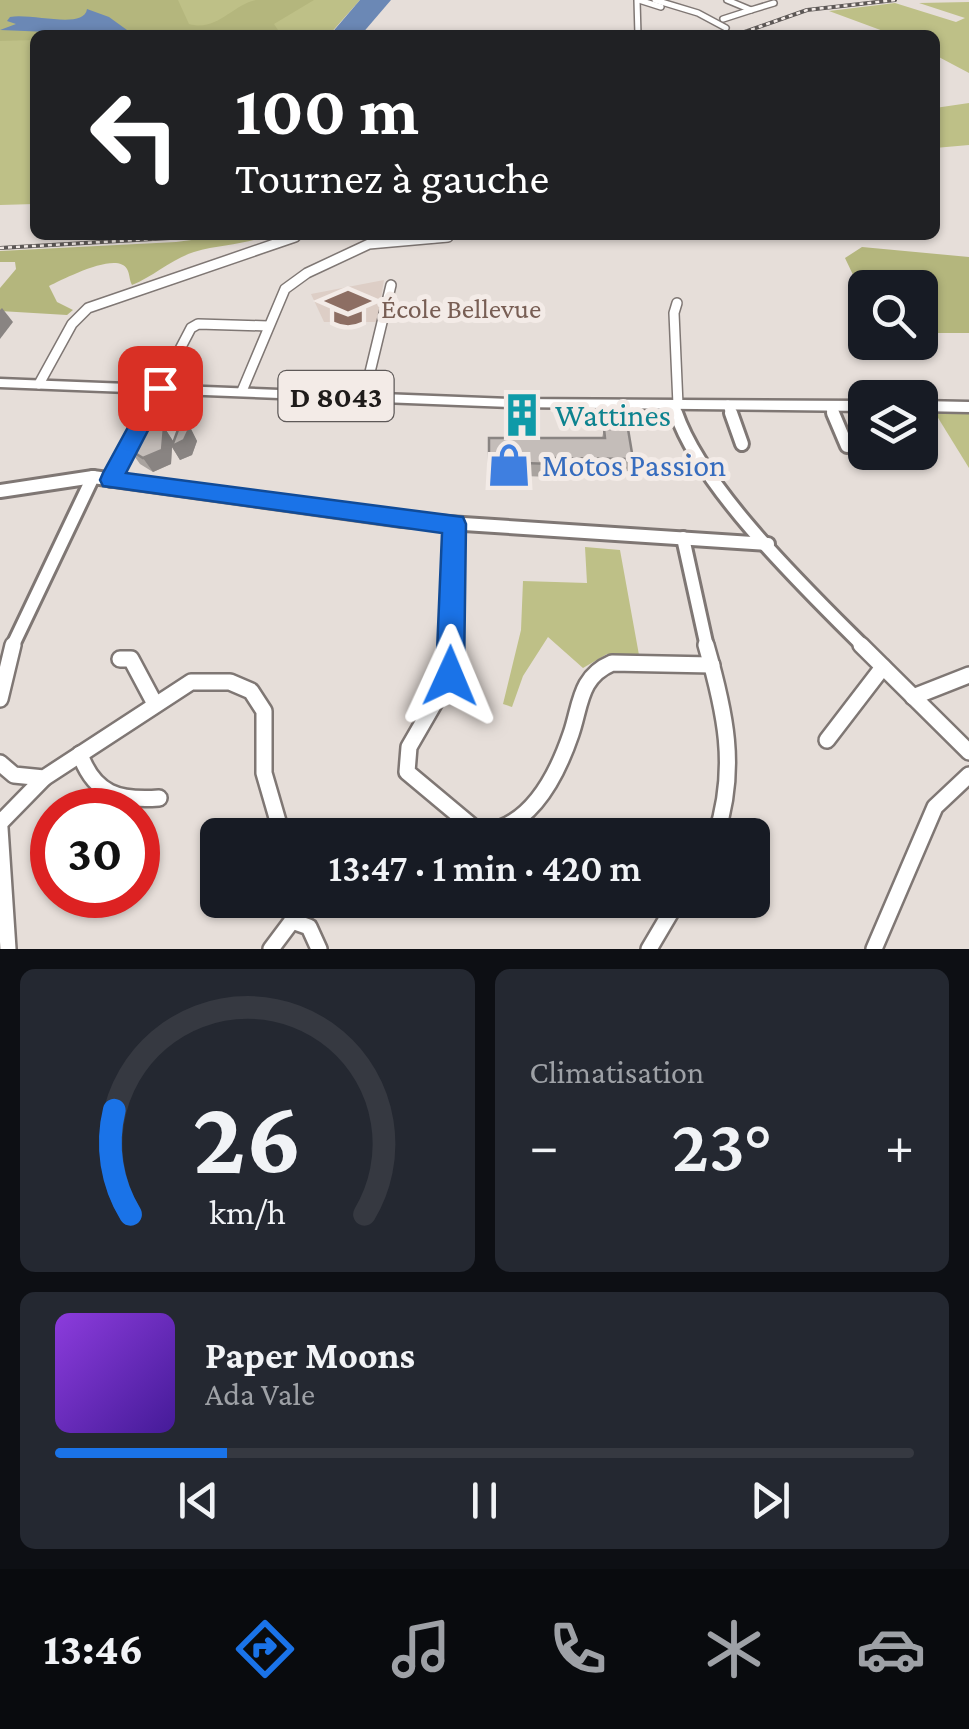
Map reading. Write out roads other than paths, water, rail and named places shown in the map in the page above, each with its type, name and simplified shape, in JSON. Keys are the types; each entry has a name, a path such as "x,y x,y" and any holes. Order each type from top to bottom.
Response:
{"main road":[{"name":"D 8043","path":"0,383 364,397 848,406"},
{"path":"938,406 969,407"}],"street":[{"path":"638,30 638,0 680,8"},
{"path":"655,0 726,28"},
{"path":"727,0 751,10"},
{"path":"722,20 774,3"},
{"path":"39,384 74,319 88,308 285,240"},
{"path":"242,390 285,289 369,244 414,240"},
{"path":"364,397 391,285"},
{"path":"677,303 675,405 696,460 768,544 969,752"},
{"path":"111,480 190,328 198,324 268,326"},
{"path":"728,405 742,444"},
{"path":"830,406 847,446"},
{"path":"0,491 92,478 454,524 768,544"},
{"path":"0,699 12,647 92,478"},
{"path":"454,524 450,676 446,692 407,748 404,759 408,772 480,833 514,826 530,808 572,730 585,680 598,667 612,663 712,665"},
{"path":"683,538 695,606 728,718 733,752 730,790 721,818"},
{"path":"120,659 131,660 154,704"},
{"path":"827,740 884,667"},
{"path":"913,697 969,675"},
{"path":"8,949 0,826 44,778 190,682 213,677 232,680 252,691 264,708 264,772 277,818"},
{"path":"80,754 86,778 99,788"},
{"path":"0,763 14,775 44,778"},
{"path":"874,949 900,896 934,806 969,775"},
{"path":"271,949 293,918"},
{"path":"649,949 667,918"},
{"path":"292,921 309,927 320,949"}],"water":[{"path":"360,0 391,0 365,30 334,30"},
{"path":"87,9 109,17 127,30 0,30 16,24 7,21 10,17 67,20 84,15"}],"railway":[{"path":"750,30 807,10 895,0"},
{"path":"0,248 136,240"}],"place":[{"name":"École Bellevue","path":"348,308"},
{"name":"Wattines","path":"522,415"},
{"name":"Motos Passion","path":"509,465"}]}
